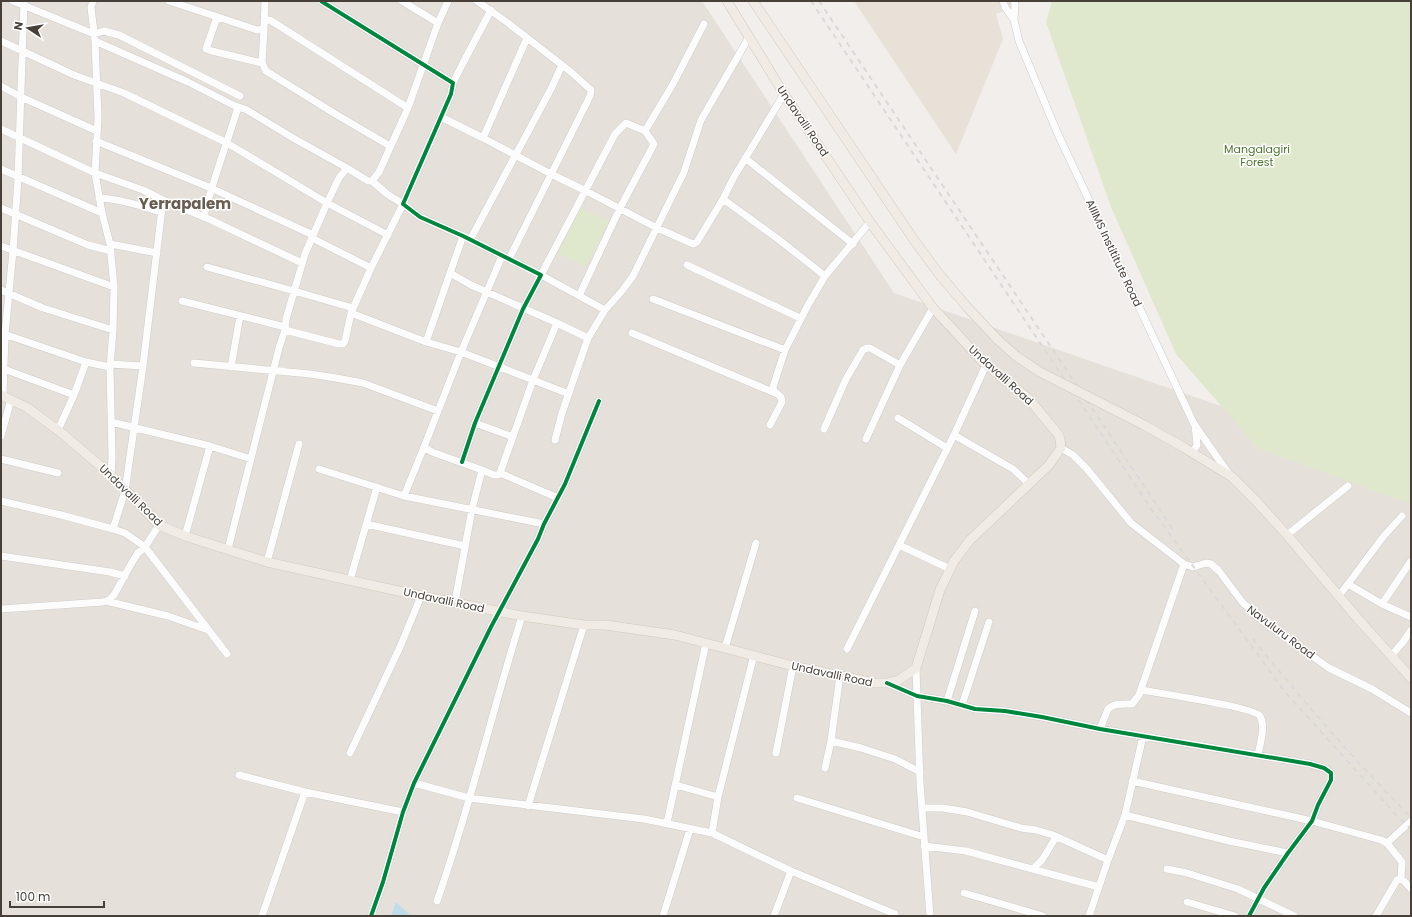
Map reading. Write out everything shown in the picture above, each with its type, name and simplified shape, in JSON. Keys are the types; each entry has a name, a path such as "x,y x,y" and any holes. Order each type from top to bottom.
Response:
{"main road":[{"name":"Undavalli Road","path":"727,1 784,94 870,222 933,308 986,365 1028,398 1058,434 1061,448"},
{"path":"753,1 914,240 939,274 998,340 1016,356 1040,372 1144,425 1187,449 1232,478 1255,500 1287,535 1411,678"},
{"name":"Undavalli Road","path":"5,396 26,407 58,430 111,475 159,525 185,536 267,562 421,596 522,616 584,625 605,625 675,635 792,666 874,683 887,684 899,680 916,668"},
{"path":"916,668 940,590 954,561 970,540 1049,465 1061,448"}],"street":[{"path":"13,1 24,4 247,110 368,181 372,181 387,194 420,217 467,238 541,275 605,310"},
{"path":"93,1 91,7 97,83 95,173 102,213 111,248 114,287 110,366 111,475"},
{"path":"169,1 257,30 264,29"},
{"path":"264,1 262,64 266,71 390,146"},
{"path":"322,1 453,84"},
{"path":"402,1 438,23"},
{"path":"372,181 379,172 408,108 438,23 448,1"},
{"path":"477,1 491,10 562,65 590,88 591,92 509,259"},
{"name":"AIIIMS Instititute Road","path":"1003,1 1005,7 1014,20"},
{"name":"AIIIMS Instititute Road","path":"1014,1 1014,20 1019,42 1057,132 1194,424 1232,478"},
{"path":"1,436 5,396 2,368 3,333 9,293 18,178 24,4"},
{"path":"182,301 341,344 344,341 352,311 371,268 403,204 451,94 453,84 491,10"},
{"path":"217,17 206,48 212,51 262,64"},
{"path":"264,21 270,20 408,108"},
{"path":"646,131 673,84 704,24"},
{"path":"94,37 104,31 119,35 240,96"},
{"path":"555,440 588,338 605,310 633,276 684,172 701,120 749,37"},
{"path":"483,138 527,38"},
{"path":"1,41 74,75 124,93 227,143 327,203 388,235"},
{"path":"426,342 450,273 467,238 516,155 562,65"},
{"path":"1,86 21,97 97,131"},
{"path":"441,117 691,244 695,243 723,199 745,158 784,94"},
{"path":"204,216 211,188 238,107"},
{"path":"462,462 475,423 523,309 615,134 626,123 646,131 654,144 620,208 579,296"},
{"path":"1,129 95,173 143,190 163,200 204,216 302,263"},
{"path":"96,141 211,188 313,237 371,268"},
{"path":"745,158 853,244"},
{"path":"228,549 302,263 327,203 339,178 346,168"},
{"path":"1,169 18,178 102,213"},
{"path":"99,198 109,198 161,212"},
{"path":"723,199 826,276"},
{"path":"113,529 126,491 163,200"},
{"path":"1,208 88,245 157,253"},
{"path":"775,393 773,387 785,350 800,318 826,276 870,222"},
{"path":"1,246 114,287"},
{"path":"404,496 461,352 502,256"},
{"path":"687,266 800,318"},
{"path":"207,268 294,291 352,311 426,342 461,352 569,394"},
{"path":"450,273 471,285 558,323 588,338"},
{"path":"1,290 42,308 113,330"},
{"path":"653,299 785,350"},
{"path":"866,439 900,365 933,308"},
{"path":"231,367 240,316"},
{"path":"424,447 432,452 498,476 533,380 558,323"},
{"path":"632,332 775,393 781,397 782,402 770,425"},
{"path":"3,333 86,362 110,366 143,366"},
{"path":"824,429 846,379 863,350 870,348 900,365"},
{"path":"58,430 86,362"},
{"path":"194,363 310,374 363,383 438,411"},
{"path":"847,649 948,448 986,365"},
{"path":"2,368 74,394"},
{"path":"371,916 383,882 403,812 414,783 538,540 544,524 565,484 600,401"},
{"path":"898,418 948,448"},
{"path":"111,422 210,446 252,459"},
{"path":"475,423 513,437"},
{"path":"1187,449 1194,450 1197,445 1194,424"},
{"path":"954,435 1014,469 1029,484"},
{"path":"267,562 299,444"},
{"path":"185,536 210,446"},
{"path":"1061,448 1073,454 1131,523 1184,564 1139,695 1132,704 1116,704 1110,706 1100,729"},
{"path":"1,459 58,473"},
{"path":"319,469 404,496 544,524"},
{"path":"455,602 472,509 482,470"},
{"path":"500,473 558,498"},
{"path":"1287,535 1348,486"},
{"path":"350,580 377,487"},
{"path":"1,501 61,515 125,533 145,547 227,654"},
{"path":"1339,596 1383,537 1402,516"},
{"path":"366,524 465,546"},
{"path":"106,601 114,596 138,553 145,547 159,525"},
{"path":"725,648 756,543"},
{"path":"899,545 950,569"},
{"path":"1,556 110,572 125,576"},
{"path":"1382,604 1408,572 1411,561"},
{"name":"Navuluru Road","path":"1184,564 1193,567 1206,563 1211,564 1219,571 1243,603 1264,622 1329,668 1372,689 1411,713"},
{"path":"1348,584 1382,604 1411,617"},
{"path":"350,753 400,647 421,596"},
{"path":"1,609 106,601 168,616 208,630"},
{"path":"947,701 974,611"},
{"path":"437,901 455,851 522,616"},
{"path":"962,705 989,622"},
{"path":"528,806 584,625"},
{"path":"1391,656 1411,630"},
{"path":"667,823 706,643"},
{"path":"712,833 718,797 754,655"},
{"path":"776,753 792,666"},
{"path":"916,668 924,846 930,916"},
{"path":"825,768 840,675"},
{"path":"887,684 917,696 947,701 975,709 1034,716 1100,729 1310,764 1324,768 1331,773 1331,780 1318,805 1312,821 1264,888 1249,916"},
{"path":"1141,690 1236,707 1256,713 1259,715 1262,728 1258,755"},
{"path":"1089,916 1125,816 1142,736"},
{"path":"830,741 861,748 894,759 920,772"},
{"path":"238,775 305,792 403,812"},
{"path":"1132,781 1312,821 1387,843 1402,862 1401,879"},
{"path":"414,783 469,798 644,819 712,833 791,871 897,915"},
{"path":"676,785 718,797"},
{"path":"262,916 305,792"},
{"path":"797,798 924,836"},
{"path":"922,808 943,808 967,812 1056,837 1108,860"},
{"path":"1125,816 1229,841 1288,853"},
{"path":"1387,843 1411,821"},
{"path":"663,916 690,829"},
{"path":"1033,869 1042,860 1056,837"},
{"path":"924,846 966,851 1099,887"},
{"path":"1167,869 1219,882 1259,898 1294,916"},
{"path":"774,916 791,871"},
{"path":"1401,879 1411,889"},
{"path":"1376,916 1397,880 1401,879"},
{"path":"964,892 1043,916"},
{"path":"1187,902 1235,916"}],"shaded area":[{"path":"1,1 702,1 894,293 1365,456 1411,465 1411,916 1,916"},
{"path":"854,1 1019,1 1018,5 996,14 1003,39 956,154"}],"green space":[{"name":"Mangalagiri Forest","path":"1052,1 1411,1 1411,504 1258,448 1176,354 1111,207 1046,22"},
{"path":"581,208 609,222 586,267 558,253"}],"water":[{"path":"396,902 411,916 391,916"}],"railway":[{"path":"811,1 1152,510 1285,692 1398,817 1411,829"},
{"path":"819,1 1175,532"},
{"path":"1253,639 1330,730 1411,817"}],"cycle path":[{"path":"321,1 453,83 451,94 403,204 420,217 463,236 541,275 523,309 475,423 462,462"},
{"path":"371,916 383,882 403,812 414,783 491,627 538,539 544,524 565,484 599,401"},
{"path":"887,683 917,696 947,701 975,709 1005,711 1042,717 1100,729 1310,764 1324,768 1331,773 1331,780 1318,805 1312,821 1264,888 1249,916"}],"district":[{"name":"Yerrapalem","path":"185,204"}]}
